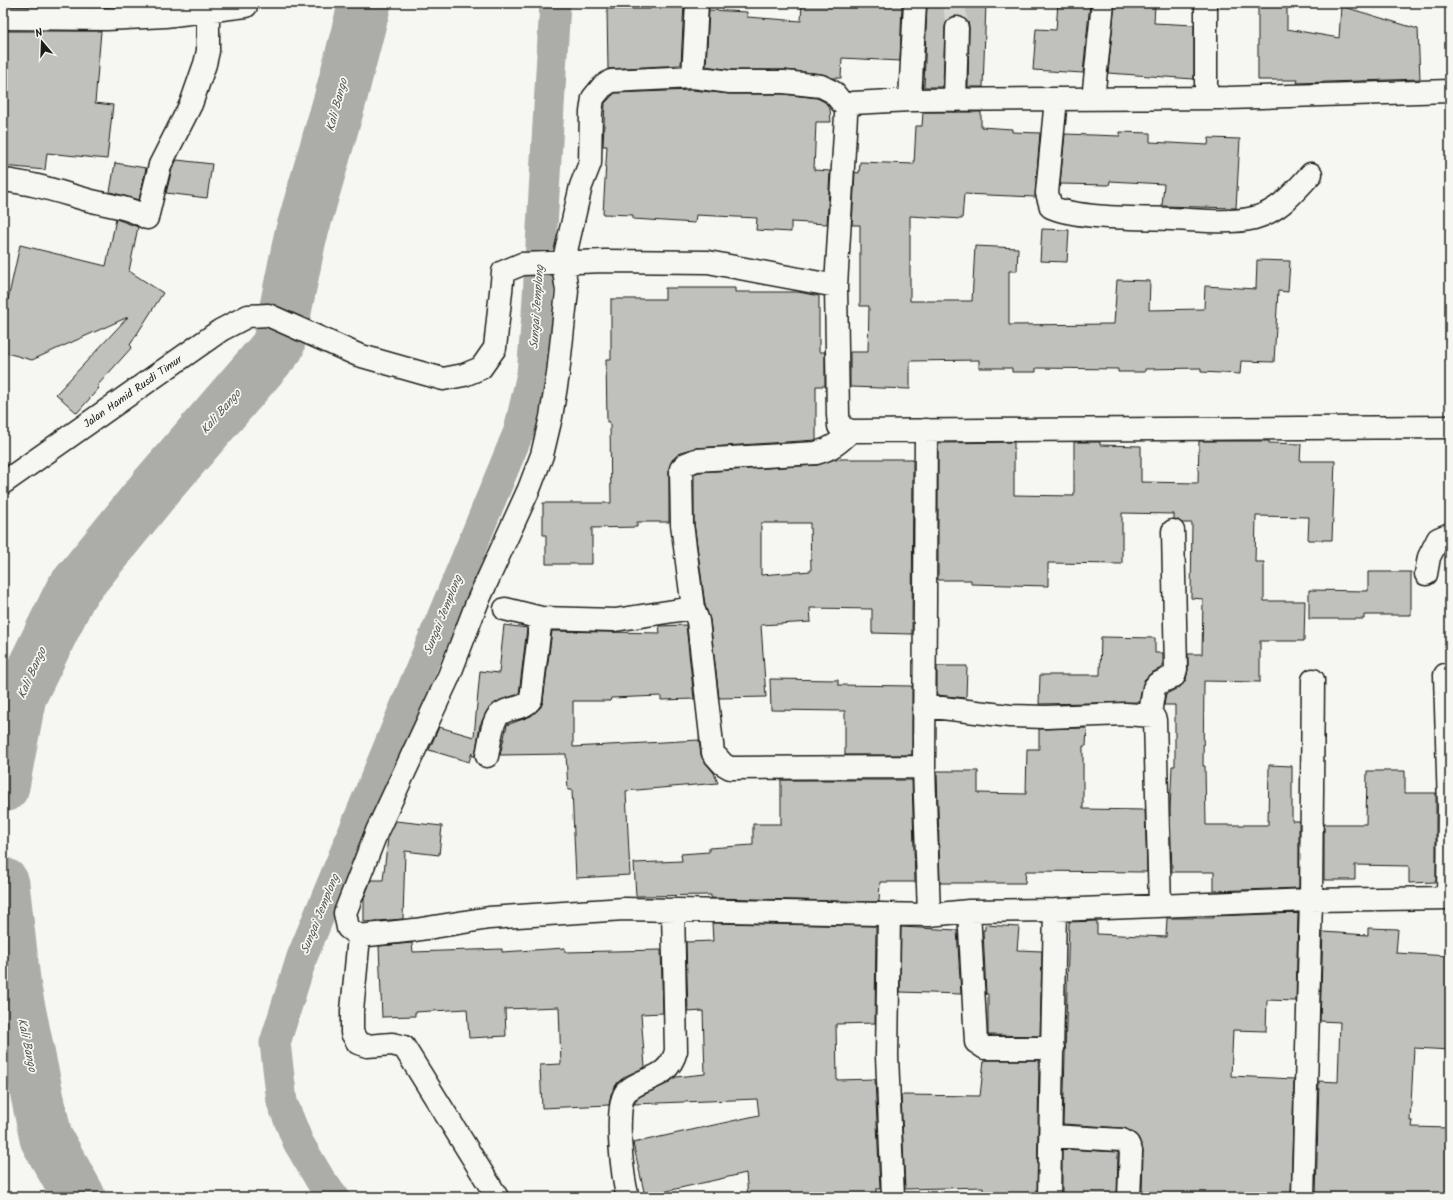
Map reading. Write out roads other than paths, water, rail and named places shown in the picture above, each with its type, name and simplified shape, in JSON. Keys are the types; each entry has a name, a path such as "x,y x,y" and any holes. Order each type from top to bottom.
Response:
{"street":[{"path":"693,77 697,3"},
{"path":"910,100 915,3"},
{"path":"1093,99 1103,3"},
{"path":"1206,3 1206,98"},
{"path":"3,18 107,19 165,16 246,6"},
{"path":"3,180 51,188 139,213 147,218 160,165 191,104 205,64 208,51 208,11"},
{"path":"955,100 957,28"},
{"path":"847,109 833,92 821,86 784,82 730,82 693,77 611,81 602,87 594,98 590,112 590,163 581,186 558,264 568,291 559,367 551,417 542,455 529,489 477,603 449,676 377,831 345,914 348,928 359,936 414,930 489,918 624,909 929,915 969,912 1311,900 1449,898 1449,807 1445,675"},
{"path":"1450,91 1206,98 910,100 853,103 847,109 836,286 839,426 851,431 1450,427"},
{"path":"1056,99 1047,193 1051,207 1061,211 1097,215 1221,221 1254,218 1277,209 1311,174"},
{"path":"558,264 605,262 708,262 836,286"},
{"name":"Jalan Hamid Rusdi Timur","path":"3,483 221,330 248,316 268,315 358,355 443,379 464,375 481,368 495,348 503,272 522,264 558,264"},
{"path":"926,430 924,767 929,915"},
{"path":"851,431 839,444 829,450 816,453 696,460 686,464 681,469 682,524 693,608 698,621 713,753 723,764 737,769 924,767"},
{"path":"1150,714 1154,688 1157,684 1174,676 1176,669 1173,531"},
{"path":"1426,574 1429,557 1438,539 1450,534"},
{"path":"505,610 541,618 615,620 693,608"},
{"path":"487,756 497,717 504,711 525,705 531,698 541,618"},
{"path":"1303,1197 1311,900 1313,680"},
{"path":"925,706 1010,716 1046,717 1150,714 1153,716 1155,720 1160,906"},
{"path":"628,1197 620,1131 619,1111 622,1099 629,1090 656,1076 673,1060 676,1051 673,910"},
{"path":"1049,1197 1055,910"},
{"path":"969,912 976,1042 985,1048 1053,1048"},
{"path":"888,915 887,1056 893,1197"},
{"path":"359,936 352,1012 352,1033 358,1043 367,1046 392,1044 404,1047 497,1197"},
{"path":"1051,1136 1122,1140 1128,1144 1131,1151 1129,1197"}],"waterway":[{"name":"Kali Bango","path":"3,786 20,696 71,592 157,486 278,346 300,238 340,100 365,3"},
{"name":"Sungai Jemplong","path":"334,1197 321,1181 298,1142 282,1102 275,1043 302,957 519,431 532,374 537,314 555,3"},
{"name":"Kali Bango","path":"3,884 15,989 46,1138 79,1197"}],"tunnel":[{"path":"954,3 957,28"}]}
